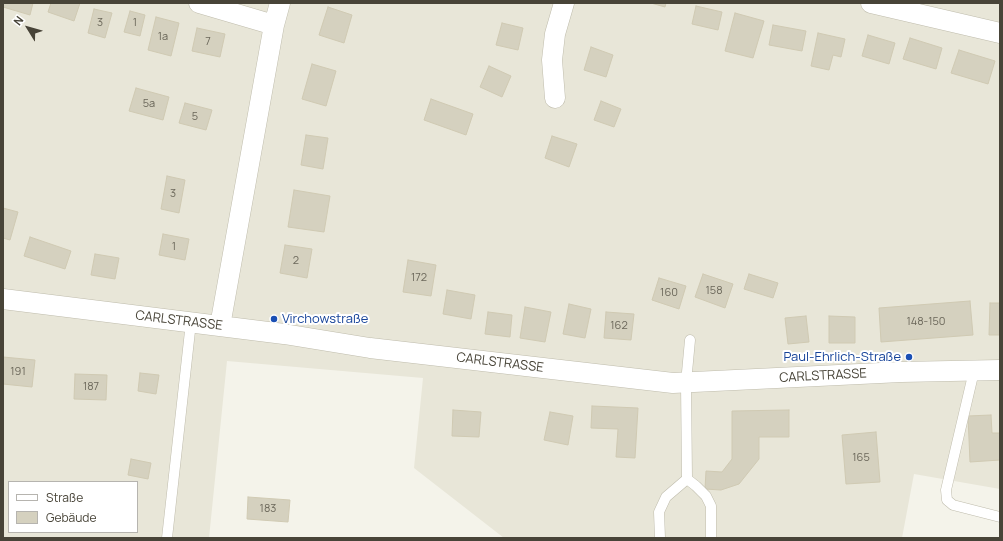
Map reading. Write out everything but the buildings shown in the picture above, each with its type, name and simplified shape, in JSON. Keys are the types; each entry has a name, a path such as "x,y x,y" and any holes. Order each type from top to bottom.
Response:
{"street":[{"path":"199,3 274,25"},
{"path":"220,326 274,25 280,3"},
{"path":"555,98 552,60 555,34 564,3"},
{"path":"871,3 1000,33"},
{"name":"CARLSTRASSE","path":"3,299 284,334 378,349 673,383 901,372 1000,370"}],"lane":[{"path":"167,538 191,322"},
{"path":"660,538 659,512 666,497 687,479 686,383 690,340"},
{"path":"974,371 946,490 947,500 953,505 1000,517"},
{"path":"687,479 706,496 711,506 711,538"}],"shaded area":[{"path":"3,3 1000,3 1000,489 914,474 902,538 504,538 414,468 423,378 227,361 209,538 3,538"}],"place":[{"name":"Virchowstraße","path":"274,319"},
{"name":"Paul-Ehrlich-Straße","path":"909,357"}]}
